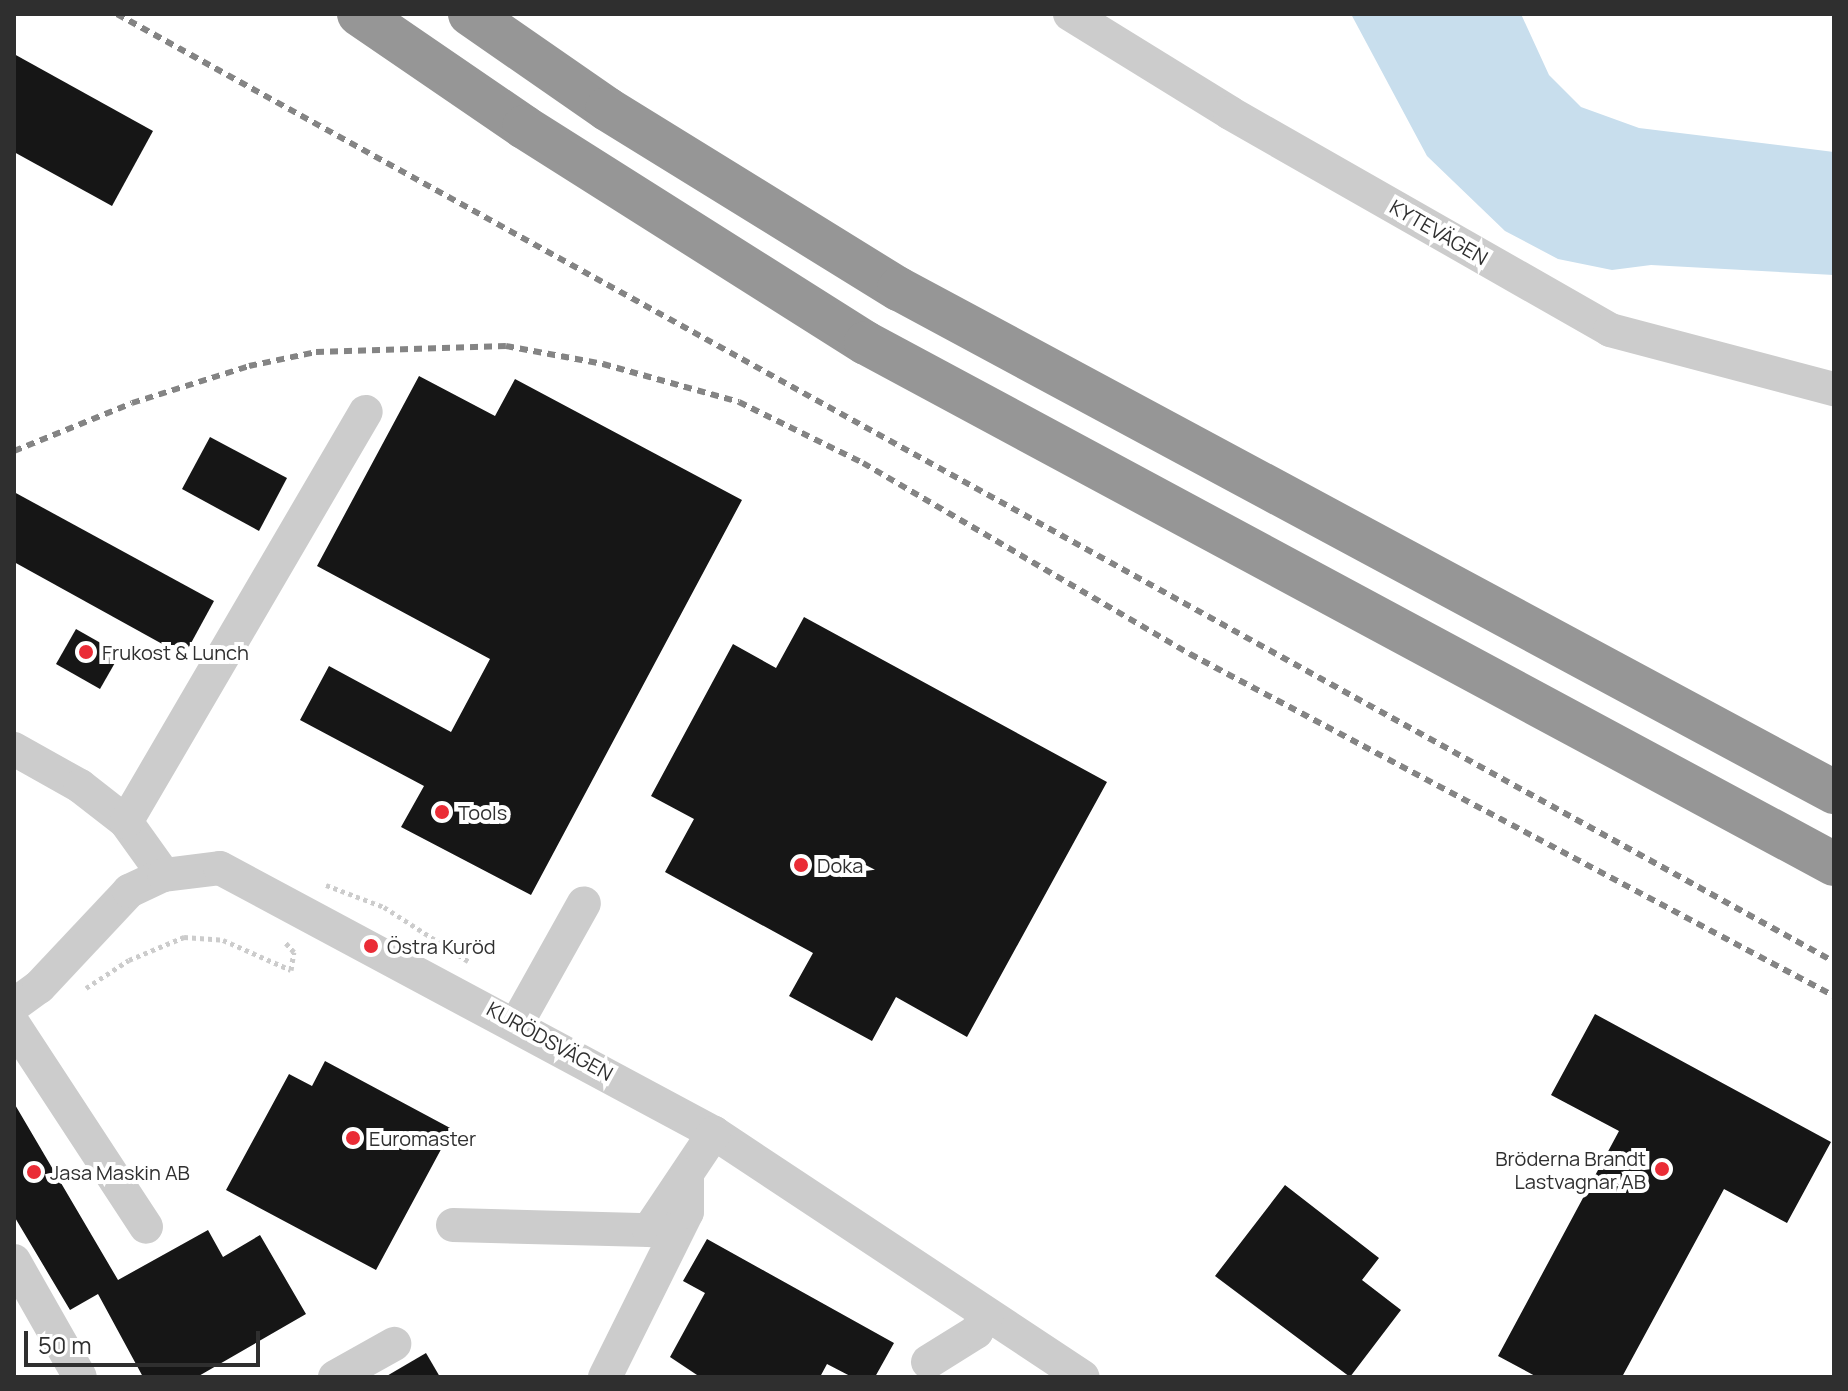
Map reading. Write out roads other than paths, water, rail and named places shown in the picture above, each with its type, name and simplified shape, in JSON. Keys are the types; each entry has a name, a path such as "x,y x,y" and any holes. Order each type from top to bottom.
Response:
{"highway":[{"path":"359,14 590,170 866,343 1834,864"},
{"path":"366,14 407,47"},
{"path":"470,14 607,109 899,289 1834,792"}],"street":[{"name":"KYTEVÄGEN","path":"1070,14 1230,113 1610,330 1834,389"},
{"path":"126,822 366,412"},
{"path":"14,749 80,786 126,822 164,875"},
{"name":"KURÖDSVÄGEN","path":"14,1005 39,987 110,907 129,891 164,875 220,868 517,1023 714,1133 1082,1377"},
{"path":"517,1023 584,903"},
{"path":"14,1025 146,1227"},
{"path":"453,1225 649,1230 714,1133"},
{"path":"605,1377 687,1212 687,1171"},
{"path":"14,1261 80,1377"},
{"path":"928,1362 976,1332 987,1315"},
{"path":"335,1377 394,1344"}],"water":[{"path":"1351,14 1521,14 1549,75 1581,107 1639,128 1834,152 1834,275 1651,265 1612,270 1558,259 1505,231 1427,156"}],"railway":[{"path":"117,14 1834,962"},
{"path":"14,451 132,403 249,366 316,352 506,346 603,364 739,402 863,463 1190,654 1834,996"}],"place":[{"name":"Frukost & Lunch","path":"86,652"},
{"name":"Tools","path":"442,812"},
{"name":"Doka","path":"801,865"},
{"name":"Östra Kuröd","path":"371,946"},
{"name":"Euromaster","path":"353,1138"},
{"name":"Bröderna Brandt Lastvagnar AB","path":"1662,1169"},
{"name":"Jasa Maskin AB","path":"34,1172"}]}
